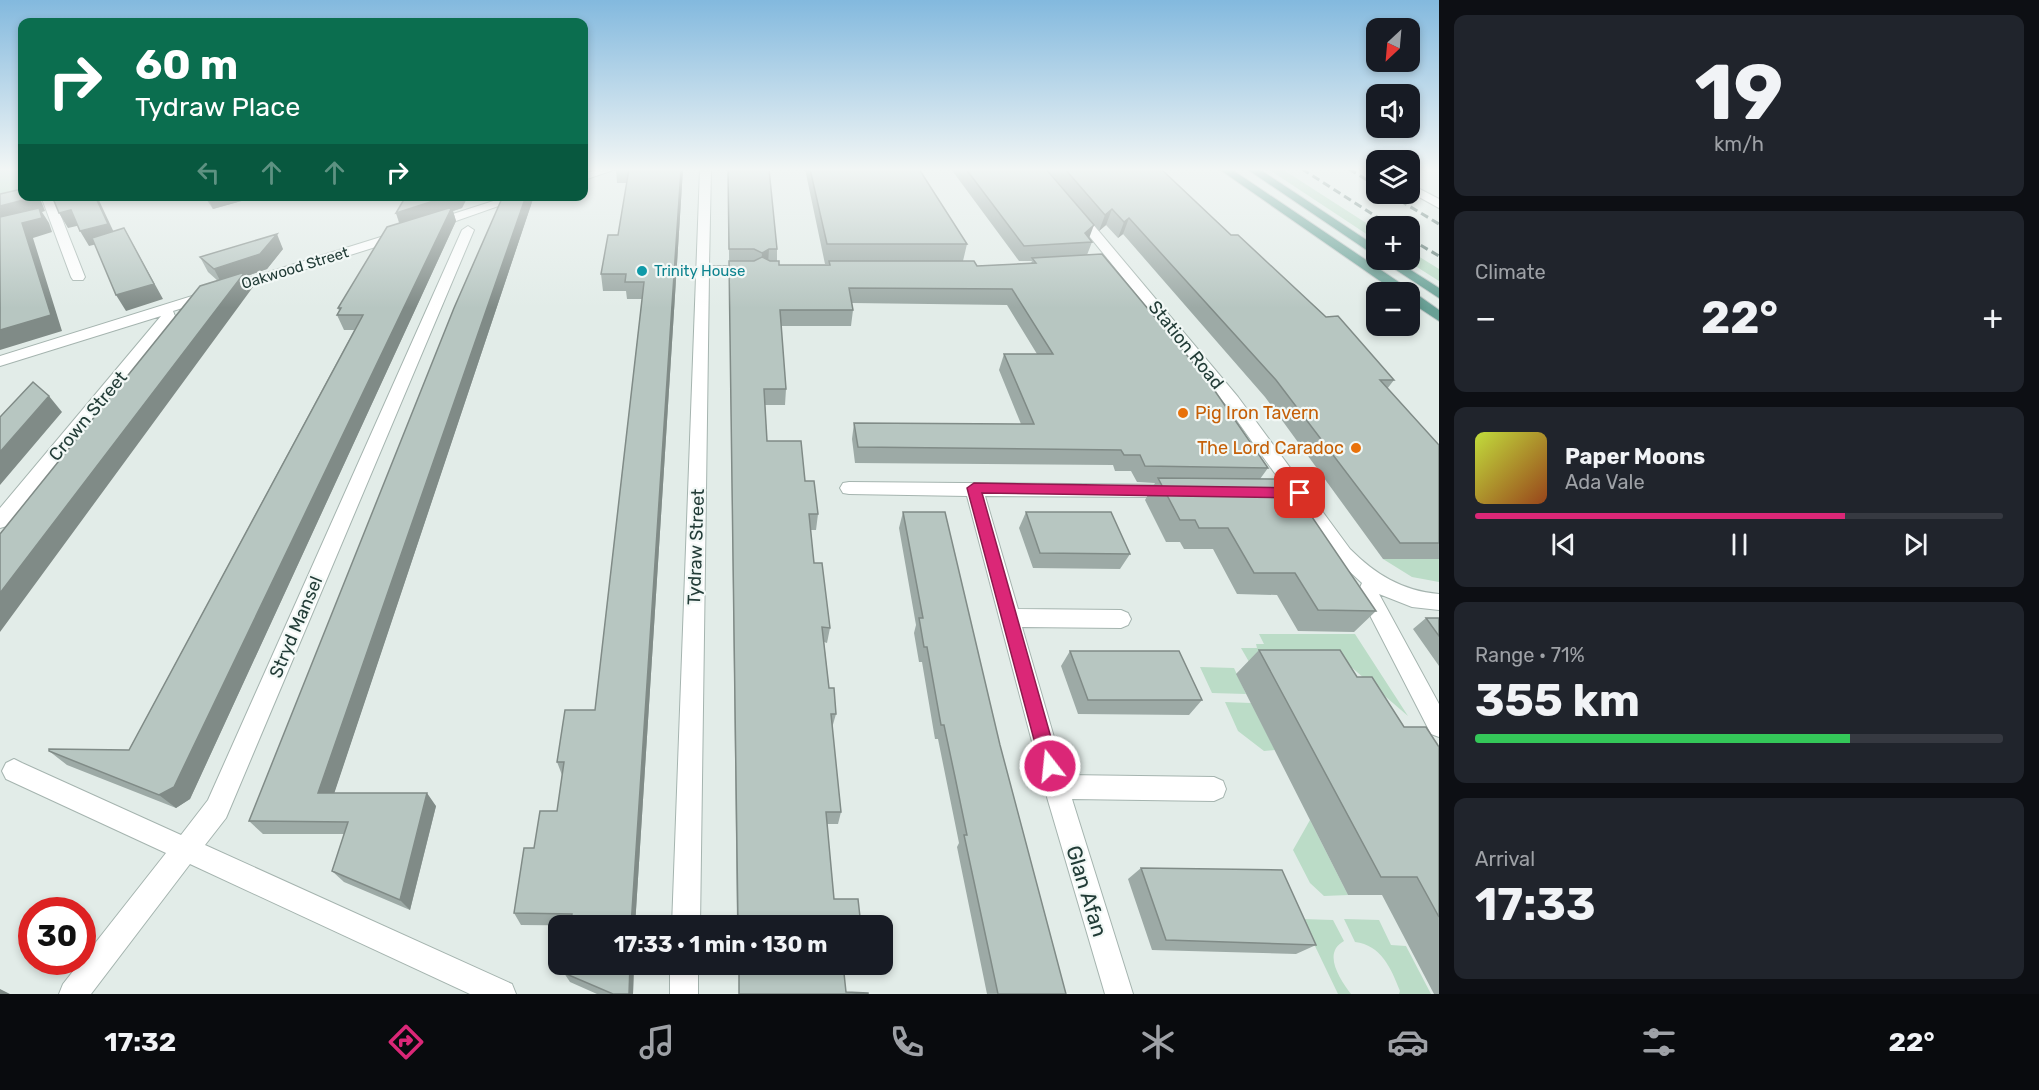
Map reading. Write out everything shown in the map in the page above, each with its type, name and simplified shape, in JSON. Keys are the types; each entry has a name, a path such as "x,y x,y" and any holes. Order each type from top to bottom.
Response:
{"main road":[{"path":"1292,215 1389,282"},
{"path":"1321,215 1366,246"},
{"path":"1402,270 1439,294"},
{"path":"1420,303 1439,316"}],"street":[{"path":"40,218 52,215"},
{"path":"54,215 78,278"},
{"name":"Oakwood Street","path":"0,361 461,215"},
{"name":"Tydraw Street","path":"686,915 705,215"},
{"name":"Station Road","path":"1078,215 1232,401 1343,555 1372,581 1402,595 1439,602"},
{"name":"Stryd Mansel","path":"73,994 217,809 468,230"},
{"path":"1097,263 1118,262"},
{"path":"704,270 753,270"},
{"name":"Crown Street","path":"0,521 164,325 168,316 165,309"},
{"path":"849,488 1188,491"},
{"name":"Glan Afan","path":"974,488 1056,787 1119,994"},
{"path":"1278,492 1300,493"},
{"path":"1372,581 1368,592 1439,726"},
{"path":"1009,618 1121,619"},
{"path":"14,771 502,994"},
{"path":"1056,787 1214,789"},
{"path":"684,975 684,994"}],"green space":[{"path":"0,215 29,215 0,262"},
{"path":"1338,215 1354,215 1366,223 1366,234"},
{"path":"1420,257 1439,269 1439,281 1420,269"},
{"path":"1383,559 1439,559 1439,582 1412,577"},
{"path":"1259,634 1355,634 1408,716 1343,660 1252,667 1241,648 1257,648 1256,644 1264,644"},
{"path":"1200,667 1234,668 1246,694 1212,693"},
{"path":"1225,702 1251,703 1275,750 1264,751 1238,731"},
{"path":"1310,820 1348,895 1324,896 1310,883 1293,850"},
{"path":"1302,919 1333,920 1344,941 1334,952 1335,966 1351,994 1338,994"},
{"path":"1344,919 1379,920 1391,945 1406,946 1431,994 1399,994 1397,982 1384,959 1372,948 1355,942"}],"building":[{"path":"41,215 42,218 22,223 51,315 0,330 0,217"},
{"path":"73,215 104,215 108,224 80,231"},
{"path":"425,215 448,215 174,787 159,795 49,751 49,749 129,750 363,315 337,315 341,308 338,308 387,227"},
{"path":"495,215 519,215 318,793 427,793 400,900 332,871 348,822 249,821 454,308"},
{"path":"621,215 678,215 632,915 514,913 524,848 534,848 540,811 557,811 564,762 557,762 565,710 595,710 644,282 625,282 626,274 601,274 608,235 618,235"},
{"path":"729,215 774,215 777,249 769,249 762,253 754,249 729,249"},
{"path":"821,215 949,215 967,244 827,244"},
{"path":"1001,215 1086,215 1094,225 1085,233 1092,242 1024,246"},
{"path":"1118,215 1210,215 1231,235 1238,235 1326,317 1338,316 1394,380 1380,380 1439,445 1439,543 1400,543 1276,380 1129,218 1124,222"},
{"path":"124,228 154,284 116,295 92,238"},
{"path":"277,234 260,254 214,269 200,257"},
{"path":"1102,254 1206,378 1268,468 1145,466 1140,455 1124,455 1121,450 858,447 854,423 1034,424 1004,354 1053,354 1012,289 849,288 853,310 780,310 786,389 764,389 767,441 801,441 805,481 814,481 818,514 809,514 814,563 822,563 830,628 822,627 829,688 834,688 836,714 831,714 841,812 826,812 834,899 858,899 860,915 738,915 729,261 754,261 762,257 770,261 779,261 779,265 830,265 829,261 974,261 977,266 1036,263 1032,258"},
{"path":"245,272 0,593 0,534 200,286"},
{"path":"33,382 49,396 0,452 0,417"},
{"path":"1158,478 1284,479 1376,611 1318,610 1295,573 1254,573 1228,528 1199,528 1195,520 1180,520"},
{"path":"903,512 945,512 1000,745 1066,994 998,994 964,835 967,835 944,725 941,725 927,647 924,647 919,618 923,618"},
{"path":"1026,512 1111,512 1130,554 1040,553"},
{"path":"1426,618 1439,618 1439,636"},
{"path":"1259,650 1340,650 1357,677 1372,677 1404,727 1426,727 1439,747 1439,917 1417,877 1381,877"},
{"path":"1070,651 1179,651 1202,700 1088,700"},
{"path":"1141,868 1282,870 1316,945 1166,940"},
{"path":"569,975 630,975 629,994 613,994"},
{"path":"739,975 844,975 846,992 868,993 868,994 739,994"}],"railway":[{"path":"1425,215 1439,224"},
{"path":"1420,245 1439,256"}],"place":[{"name":"Trinity House","path":"642,271"},
{"name":"Pig Iron Tavern","path":"1183,413"},
{"name":"The Lord Caradoc","path":"1356,448"}],"route":[{"path":"1050,766 974,488 1300,493"}]}
